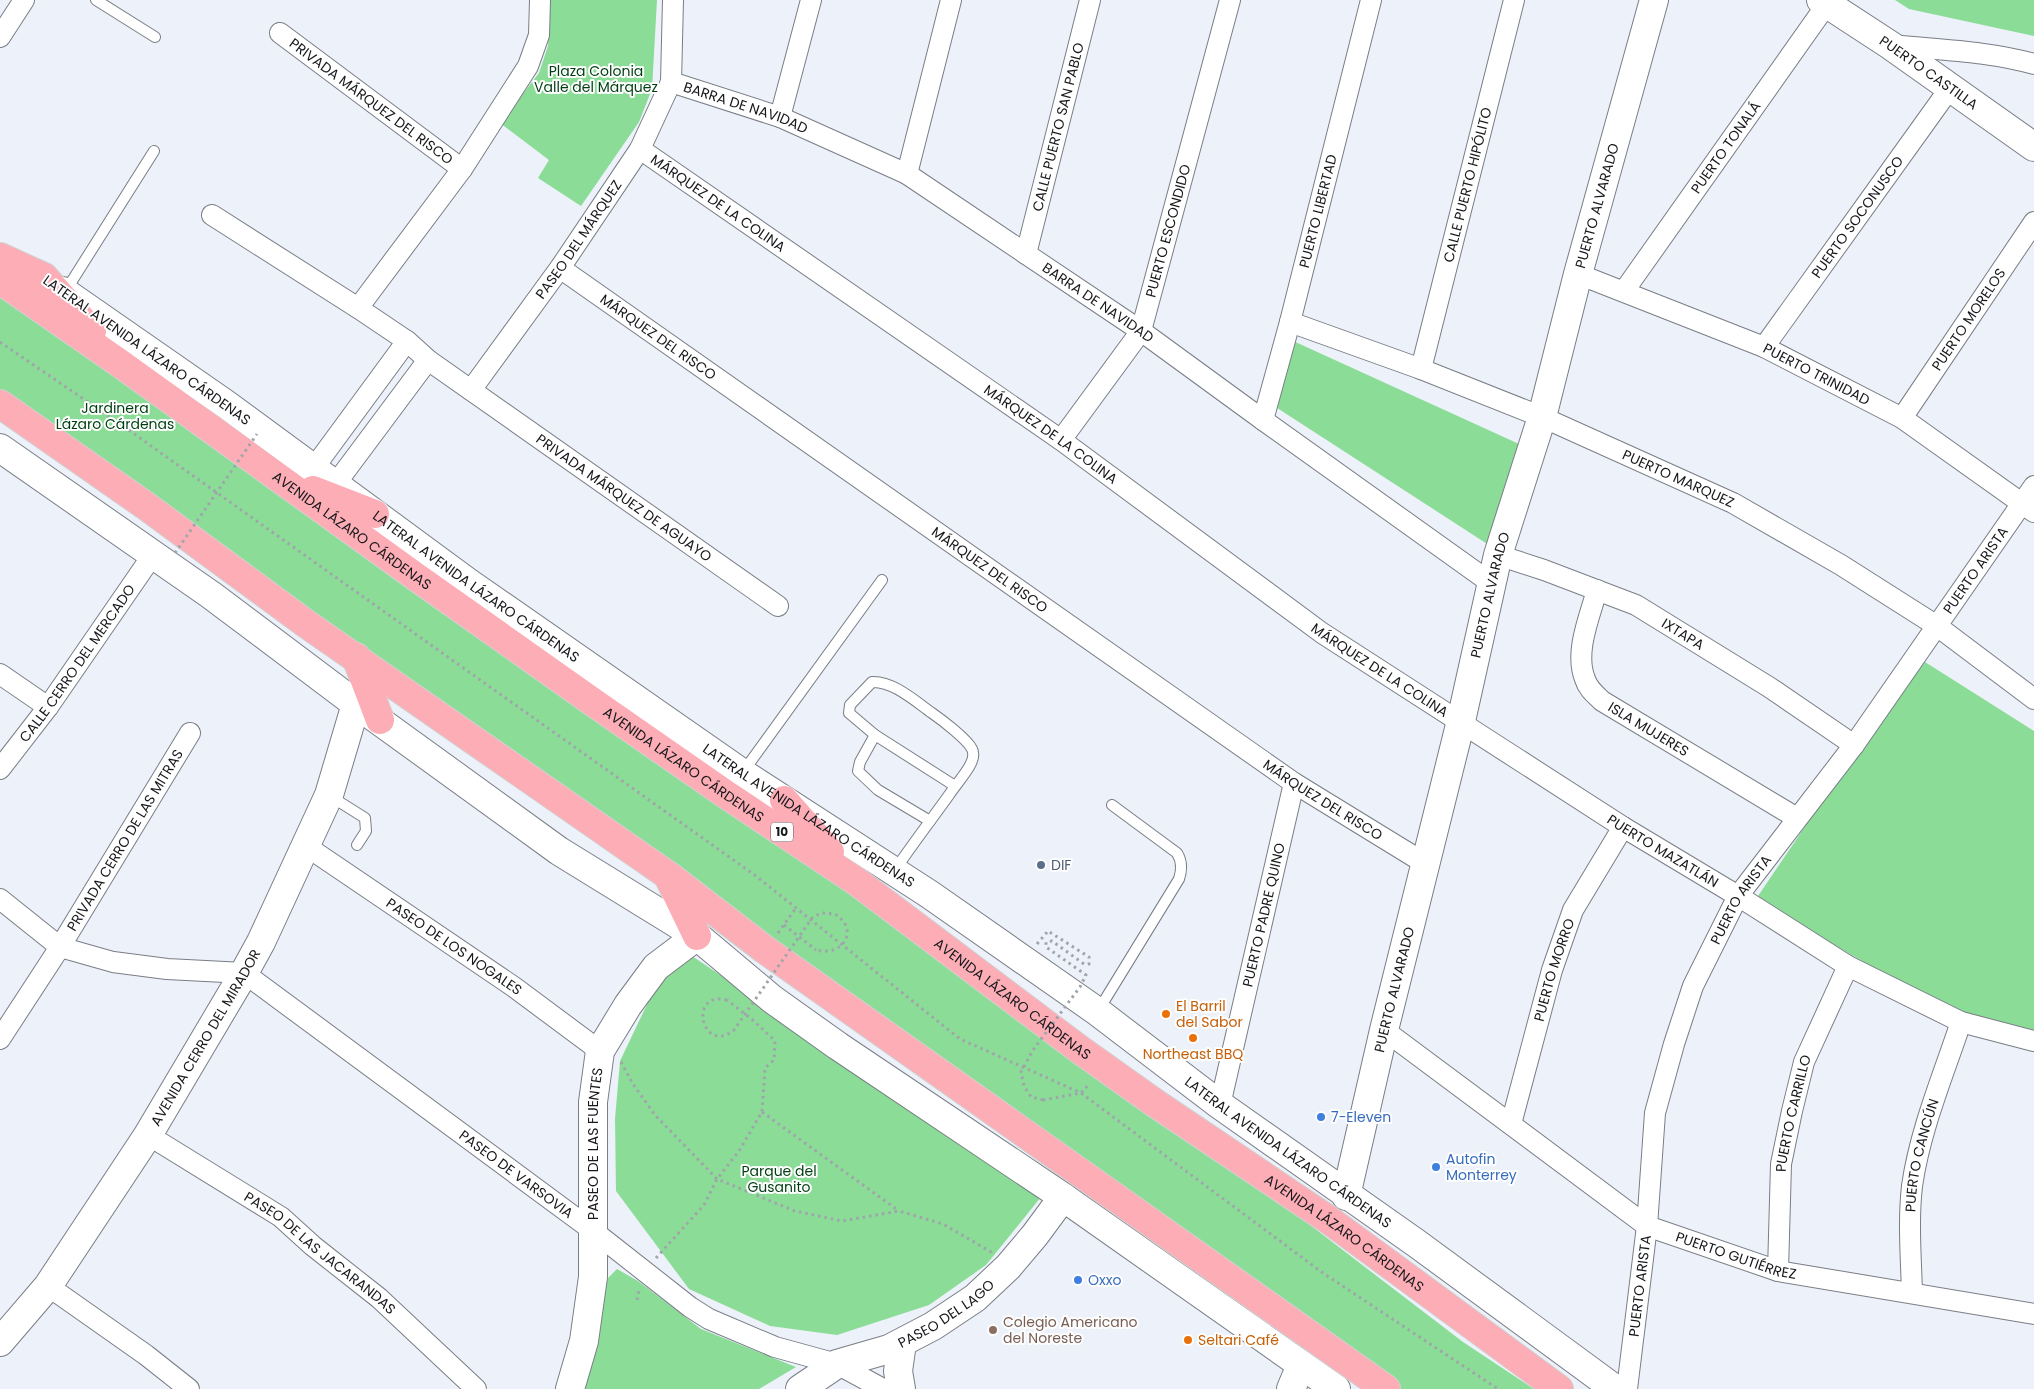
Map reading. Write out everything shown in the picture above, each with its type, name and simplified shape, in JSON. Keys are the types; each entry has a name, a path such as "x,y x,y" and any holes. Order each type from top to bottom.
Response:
{"highway":[{"path":"0,257 54,285 121,364"},
{"name":"AVENIDA LÁZARO CÁRDENAS","path":"0,280 121,364 254,447 716,788 856,881 1079,1049 1155,1103 1329,1220 1559,1389"},
{"path":"0,404 146,506 305,623 669,876 780,960 1386,1389"},
{"path":"254,447 276,476 375,514"},
{"path":"356,657 380,720"},
{"path":"784,800 856,881"},
{"path":"669,876 697,936"}],"main road":[{"name":"PUERTO ALVARADO","path":"1346,1196 1384,1030 1461,721 1498,555 1542,417 1578,274 1654,0"},
{"name":"PUERTO CASTILLA","path":"1824,2 1890,45 2034,147"},
{"name":"LATERAL AVENIDA LÁZARO CÁRDENAS","path":"0,248 226,405 334,486 469,583 742,773 894,872 1098,1012 1220,1105 1346,1196 1416,1243 1615,1389"},
{"path":"0,448 164,554 211,595 356,704 559,851 697,936 779,1005 1062,1197 1296,1377 1336,1389"},
{"name":"AVENIDA CERRO DEL MIRADOR","path":"0,1342 48,1286 148,1135 244,973 329,795 356,704"},
{"name":"PASEO DE LAS FUENTES","path":"570,1389 584,1340 590,1305 594,1255 592,1230 593,1102 600,1051 628,1005 656,967 697,936"},
{"name":"PASEO DEL LAGO","path":"800,1389 837,1364 889,1349 902,1343 933,1326 975,1298 1008,1267 1034,1236 1062,1197"},
{"path":"901,1389 898,1371 902,1343"}],"street":[{"path":"0,37 24,0"},
{"path":"212,215 358,308 462,169 528,66 539,35 540,0"},
{"path":"671,82 673,0"},
{"path":"780,117 811,0"},
{"path":"907,174 951,0"},
{"name":"CALLE PUERTO SAN PABLO","path":"1026,254 1090,0"},
{"name":"PUERTO ESCONDIDO","path":"1061,440 1140,331 1230,0"},
{"name":"PUERTO LIBERTAD","path":"1263,420 1290,322 1371,0"},
{"name":"CALLE PUERTO HIPÓLITO","path":"1421,369 1514,0"},
{"name":"PUERTO TONALÁ","path":"1624,290 1824,2"},
{"name":"PRIVADA MÁRQUEZ DEL RISCO","path":"280,33 462,169"},
{"path":"1890,45 1976,52 2009,57 2034,64"},
{"name":"BARRA DE NAVIDAD","path":"671,82 780,117 907,174 1140,331 1491,583"},
{"name":"PASEO DEL MÁRQUEZ","path":"471,390 560,268 640,149 671,82"},
{"name":"PUERTO SOCONUSCO","path":"1764,346 1950,88"},
{"name":"MÁRQUEZ DE LA COLINA","path":"640,149 1061,440 1322,632 1461,721"},
{"name":"PUERTO MORELOS","path":"1902,418 2034,222"},
{"name":"MÁRQUEZ DEL RISCO","path":"560,268 1294,784 1426,864"},
{"name":"PUERTO TRINIDAD","path":"1578,274 1624,290 1764,346 1902,418 2028,508"},
{"name":"PRIVADA MÁRQUEZ DE AGUAYO","path":"358,308 406,341 428,360 778,606"},
{"name":"PUERTO MARQUEZ","path":"1290,322 1421,369 1542,417 1734,503 1841,565 1937,626 2034,699"},
{"path":"313,470 406,341"},
{"path":"334,486 428,360"},
{"name":"PUERTO ARISTA","path":"1627,1389 1647,1226 1656,1113 1674,1044 1693,986 1738,896 1854,744 1937,626 2028,508 2034,486"},
{"name":"CALLE CERRO DEL MERCADO","path":"0,770 164,554"},
{"name":"IXTAPA","path":"1498,555 1636,605 1768,687 1854,744"},
{"name":"ISLA MUJERES","path":"1597,590 1584,636 1582,652 1584,678 1590,690 1602,701 1797,818"},
{"path":"0,674 48,707"},
{"name":"PUERTO MAZATLÁN","path":"1461,721 1623,827 1738,896 1848,966 1961,1022 2034,1041"},
{"name":"PRIVADA CERRO DE LAS MITRAS","path":"0,1039 60,948 190,733"},
{"name":"PUERTO PADRE QUINO","path":"1220,1105 1294,784"},
{"name":"PUERTO MORRO","path":"1511,1124 1552,970 1573,910 1623,827"},
{"name":"PASEO DE LOS NOGALES","path":"306,846 514,987 600,1051"},
{"path":"0,899 60,948 114,962 167,969 244,973"},
{"name":"PUERTO CARRILLO","path":"1778,1271 1781,1164 1792,1110 1804,1062 1848,966"},
{"name":"PASEO DE VARSOVIA","path":"244,973 592,1230 708,1320 776,1347 837,1364 884,1389"},
{"name":"PUERTO CANCÚN","path":"1912,1293 1910,1232 1912,1186 1923,1135 1961,1022"},
{"name":"PUERTO GUTIÉRREZ","path":"1384,1030 1647,1226 1778,1271 2034,1314"},
{"name":"PASEO DE LAS JACARANDAS","path":"148,1135 281,1217 313,1246 379,1298 476,1389"},
{"path":"48,1286 146,1355 189,1389"}],"lane":[{"path":"96,0 155,37"},
{"path":"54,285 154,151"},
{"path":"742,773 882,580"},
{"path":"894,872 969,767 974,756 972,748 946,723 882,681 872,682 850,705 849,713 876,735 955,786"},
{"path":"876,735 860,762 858,771 878,790 930,821"},
{"path":"329,795 365,818 366,830 357,845"},
{"path":"1098,1012 1179,879 1181,867 1177,853 1112,805"}],"path":[{"path":"0,342 466,669 756,876 960,1039 1081,1093 1323,1273 1498,1389"},
{"path":"164,554 254,447"},
{"path":"778,933 796,908"},
{"path":"637,1300 643,1270 662,1253 704,1205 717,1180 739,1151 762,1112 764,1068 774,1060 776,1041 754,1021 727,1000 713,1000 702,1014 707,1030 716,1035 727,1034 734,1030 812,918 820,913 835,914 845,924 847,933 845,941 841,946 830,952 816,950 784,925"},
{"path":"1048,931 1089,957 1090,964 1084,964 1052,940 1046,942 1046,948 1086,975 1080,987 1034,1050 1021,1072 1024,1086 1031,1097 1043,1100 1081,1093 1094,1079"},
{"path":"600,1051 620,1061 633,1084 655,1115 717,1180 754,1193 795,1211 842,1221 899,1211"},
{"path":"762,1112 899,1211 943,1224 995,1254 1008,1267"}],"green space":[{"name":"Plaza Colonia Valle del Márquez","path":"550,0 657,0 652,89 639,122 581,206 538,178 549,160 500,123 539,73 548,46"},
{"path":"1895,0 2034,0 2034,36 1909,9"},
{"name":"Jardinera Lázaro Cárdenas","path":"0,280 1199,1140 1463,1342 1534,1389 1391,1389 0,394"},
{"path":"1291,340 1519,444 1495,549 1271,404"},
{"path":"1925,662 2034,731 2034,1035 1983,1024 1867,964 1756,899 1854,754"},
{"name":"Parque del Gusanito","path":"683,950 1045,1192 986,1265 929,1305 837,1335 770,1326 689,1289 616,1191 615,1119 620,1061 663,971"},
{"path":"617,1269 638,1281 701,1329 796,1367 759,1389 576,1389 583,1372 608,1278"}],"place":[{"name":"DIF","path":"1041,865"},
{"name":"El Barril del Sabor","path":"1166,1014"},
{"name":"Northeast BBQ","path":"1193,1038"},
{"name":"7-Eleven","path":"1321,1117"},
{"name":"Autofin Monterrey","path":"1436,1167"},
{"name":"Oxxo","path":"1078,1280"},
{"name":"Colegio Americano del Noreste","path":"993,1330"},
{"name":"Seltari Café","path":"1188,1340"}]}
